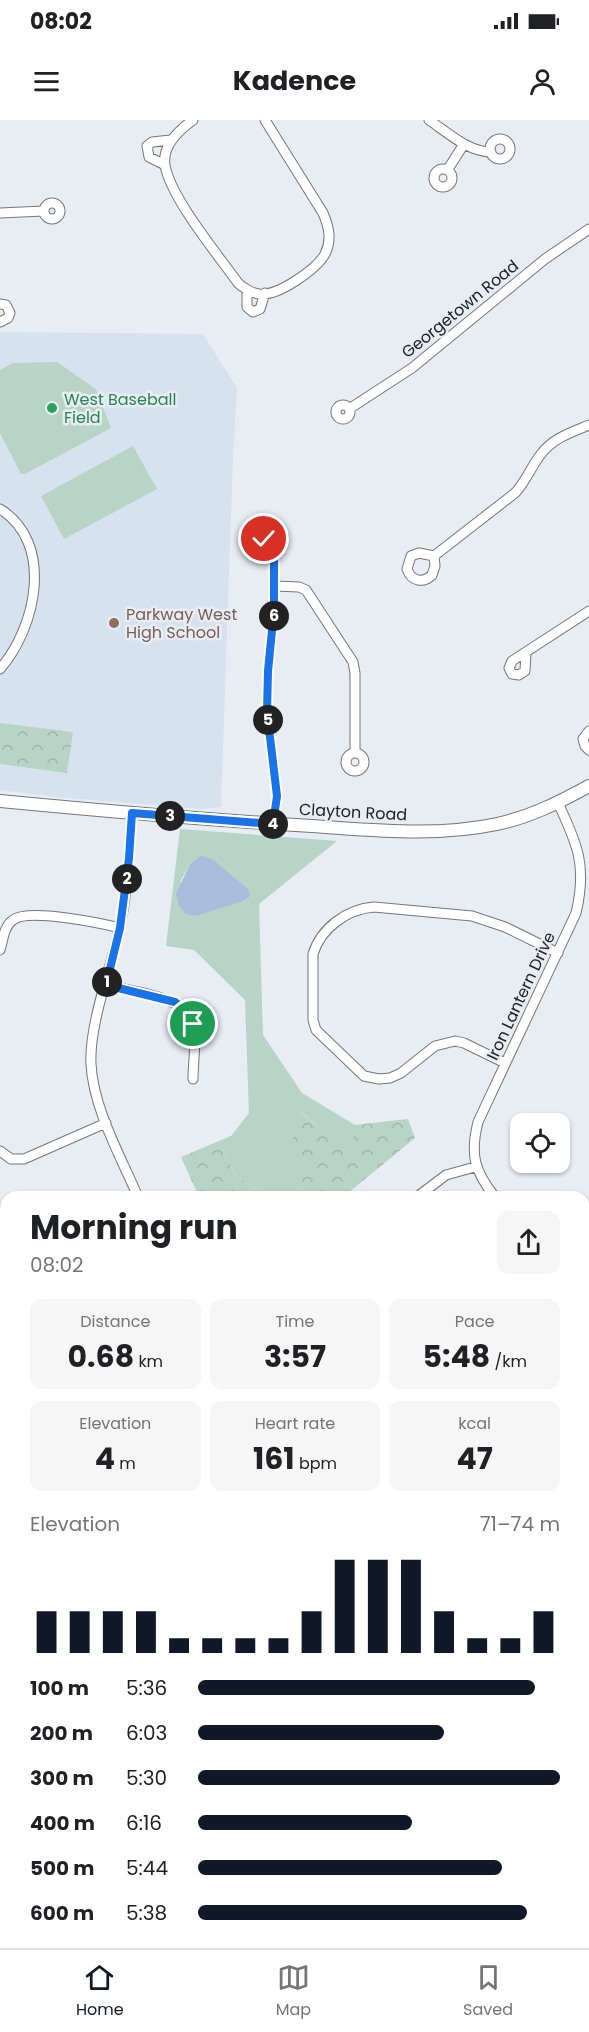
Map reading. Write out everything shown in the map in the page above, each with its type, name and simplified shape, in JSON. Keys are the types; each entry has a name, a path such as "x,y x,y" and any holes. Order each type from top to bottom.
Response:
{"main road":[{"name":"Clayton Road","path":"0,801 273,824 413,833 498,824 558,803 589,786"}],"street":[{"path":"193,120 171,140 165,165 177,197 238,283 247,290 262,294 280,289 301,278 325,255 329,242 329,230 317,203 265,120"},
{"path":"429,120 464,144 483,152 491,152"},
{"path":"165,165 149,157 147,146 152,142 171,140"},
{"path":"448,169 464,144"},
{"path":"0,213 44,211"},
{"name":"Georgetown Road","path":"349,409 443,345 545,259 589,230"},
{"path":"247,290 247,307 253,312 260,309 262,294"},
{"path":"0,304 8,307 10,313 8,318 0,322"},
{"path":"434,556 515,493 552,442 589,424"},
{"path":"0,509 21,527 31,547 34,586 31,610 21,637 0,669"},
{"path":"273,824 277,796 267,712 275,586 274,548"},
{"path":"275,586 298,587 306,590 353,662 355,752"},
{"path":"526,652 589,611"},
{"path":"589,731 583,739 589,750"},
{"name":"Iron Lantern Drive","path":"475,1167 474,1138 478,1122 576,914 581,893 585,873 558,803"},
{"path":"132,813 120,928 94,1034 91,1066 94,1087 106,1123 135,1191"},
{"path":"506,1064 455,1041 435,1046 401,1073 390,1078 379,1079 364,1076 316,1030 313,998 315,946 325,931 345,916 374,907 472,916 505,927 558,953"},
{"path":"0,950 8,925 26,914 88,920 120,928"},
{"path":"106,985 167,999 187,1011 193,1024 193,1079"},
{"path":"0,1151 11,1159 24,1159 106,1123"},
{"path":"425,1191 446,1175 475,1167 491,1191"}],"shaded area":[{"name":"Parkway West High School","path":"0,332 203,334 237,388 221,807 201,809 0,790"}],"green space":[{"name":"West Baseball Field","path":"57,362 96,389 111,428 25,474 21,474 0,433 0,370 13,363"},
{"path":"133,446 157,489 64,539 41,496"},
{"path":"0,723 73,732 67,773 0,764"},
{"path":"180,829 337,841 259,904 263,1035 302,1093 355,1125 354,1140 345,1148 301,1112 302,1188 298,1191 257,1191 235,1175 219,1141 231,1136 249,1113 245,1000 194,950 166,946","holes":["201,855 248,889 180,882 190,864"]},
{"path":"300,1112 345,1147 353,1140 355,1125 408,1119 415,1138 350,1191 298,1191 302,1188 291,1119"},
{"path":"219,1141 235,1175 257,1191 196,1191 181,1157"}],"water":[{"path":"201,855 212,859 248,889 250,896 243,901 196,916 186,914 179,906 176,894 190,864"}],"place":[{"name":"West Baseball Field","path":"52,408"},
{"name":"Parkway West High School","path":"114,623"}],"route":[{"path":"193,1024 187,1011 175,1002 106,985 120,928 132,813 273,824 277,796 267,712 268,671 274,610 274,548 264,539"}]}
